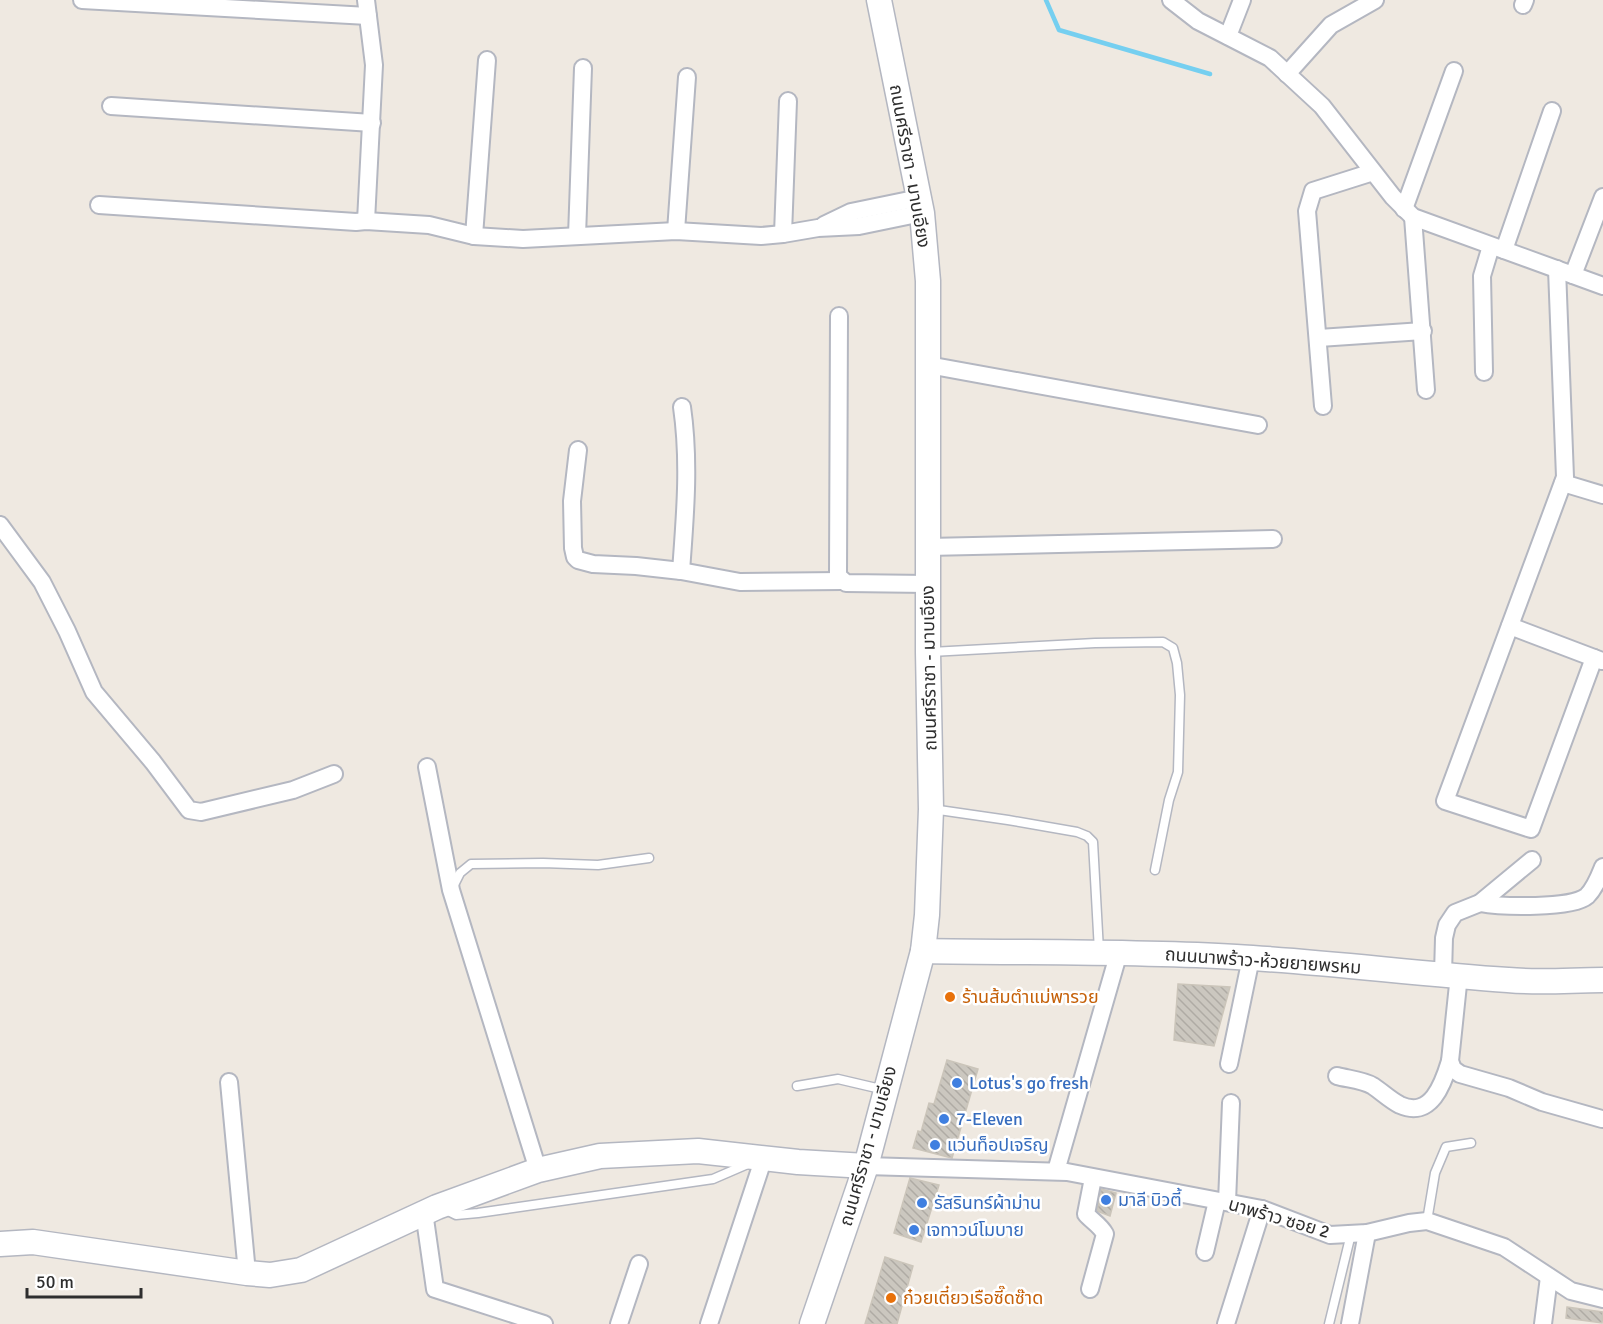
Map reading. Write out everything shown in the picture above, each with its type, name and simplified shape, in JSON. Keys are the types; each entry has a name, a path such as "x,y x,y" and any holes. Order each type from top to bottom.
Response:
{"street":[{"path":"82,0 367,8 374,65 366,220"},
{"name":"ถนนศรีราชา - มาบเอียง","path":"812,1324 866,1166 923,951 927,915 931,809 928,652 928,282 920,206 879,0"},
{"path":"1171,0 1198,21 1270,58 1322,106 1372,172 1409,213 1603,286"},
{"path":"1228,36 1242,0"},
{"path":"1287,74 1331,25 1375,0"},
{"path":"474,236 487,60"},
{"path":"577,236 583,68"},
{"path":"1426,390 1423,331 1409,213 1454,71"},
{"path":"676,231 687,77"},
{"path":"783,234 788,100"},
{"path":"111,106 372,123"},
{"path":"1484,372 1482,276 1497,248 1552,111"},
{"path":"1323,406 1308,211 1313,191 1372,172"},
{"path":"1510,626 1598,660 1531,829 1445,801 1565,477 1565,272 1603,196"},
{"path":"99,205 429,225 474,236 523,239 676,231 760,236 818,228 851,212 920,206"},
{"path":"839,316 838,576 842,581"},
{"path":"1319,338 1423,331"},
{"path":"928,365 1258,424"},
{"path":"681,571 686,506 686,437 682,407"},
{"path":"578,450 572,501 573,548 575,557 593,564 681,571 740,582 842,581 928,584"},
{"path":"1563,483 1603,495"},
{"path":"0,525 42,582 94,692 153,762 189,810 201,812 293,790 334,774"},
{"path":"928,547 1273,539"},
{"path":"427,768 451,890 538,1170"},
{"path":"1337,1076 1371,1085 1400,1105 1415,1109 1425,1107 1432,1100 1444,1080 1450,1061 1451,975 1444,938 1447,925 1455,914 1480,903 1532,860"},
{"path":"1480,903 1500,907 1575,903 1587,896 1597,882 1603,867"},
{"name":"ถนนนาพร้าว-ห้วยยายพรหม","path":"923,951 1109,952 1251,958 1510,981 1603,980"},
{"path":"1056,1171 1109,952"},
{"path":"1229,1064 1251,958"},
{"path":"1450,1061 1460,1074 1509,1088 1542,1102 1602,1119"},
{"path":"229,1082 247,1273"},
{"path":"1205,1252 1222,1202 1231,1103"},
{"path":"0,1244 33,1242 270,1275 302,1270 430,1210 538,1170 600,1156 698,1151 798,1162 866,1166"},
{"path":"709,1324 764,1157"},
{"name":"นาพร้าว ซอย 2","path":"866,1166 1056,1171 1262,1209 1330,1234 1359,1233 1427,1221 1504,1247 1571,1291 1603,1299"},
{"path":"1090,1289 1105,1234 1101,1227 1086,1214 1093,1178"},
{"path":"1226,1324 1262,1209"},
{"path":"430,1210 435,1289 544,1324"},
{"path":"1350,1324 1359,1233"},
{"path":"619,1324 639,1264"},
{"path":"1543,1324 1550,1277"}],"lane":[{"path":"928,652 1162,642 1173,648 1178,663 1180,695 1178,772 1169,800 1155,870"},
{"path":"931,809 1008,820 1077,832 1087,836 1093,842 1109,952"},
{"path":"451,890 460,873 471,864 598,865 649,858"},
{"path":"797,1086 838,1079 886,1090"},
{"path":"1427,1221 1435,1173 1446,1147 1471,1143"},
{"path":"430,1210 456,1215 478,1213 691,1183 713,1179 764,1157"},
{"path":"1329,1324 1359,1233"}],"building":[{"path":"1178,984 1230,987 1214,1046 1174,1040"},
{"path":"947,1060 978,1069 952,1158 913,1148 918,1131 921,1132 929,1103 934,1104"},
{"path":"910,1178 939,1185 921,1242 894,1233"},
{"path":"1101,1189 1116,1193 1110,1216 1097,1211"},
{"path":"885,1257 913,1266 897,1324 865,1324"},
{"path":"1567,1307 1603,1312 1602,1323 1566,1318"}],"waterway":[{"path":"1046,0 1059,30 1210,74"}],"place":[{"name":"ร้านส้มตำแม่พารวย","path":"950,997"},
{"name":"Lotus's go fresh","path":"957,1083"},
{"name":"7-Eleven","path":"944,1119"},
{"name":"แว่นท็อปเจริญ","path":"935,1145"},
{"name":"มาลี บิวตี้","path":"1106,1200"},
{"name":"รัสรินทร์ผ้าม่าน","path":"922,1203"},
{"name":"เจทาวน์โมบาย","path":"914,1230"},
{"name":"ก๋วยเตี๋ยวเรือซี๊ดซ๊าด","path":"891,1298"}]}
